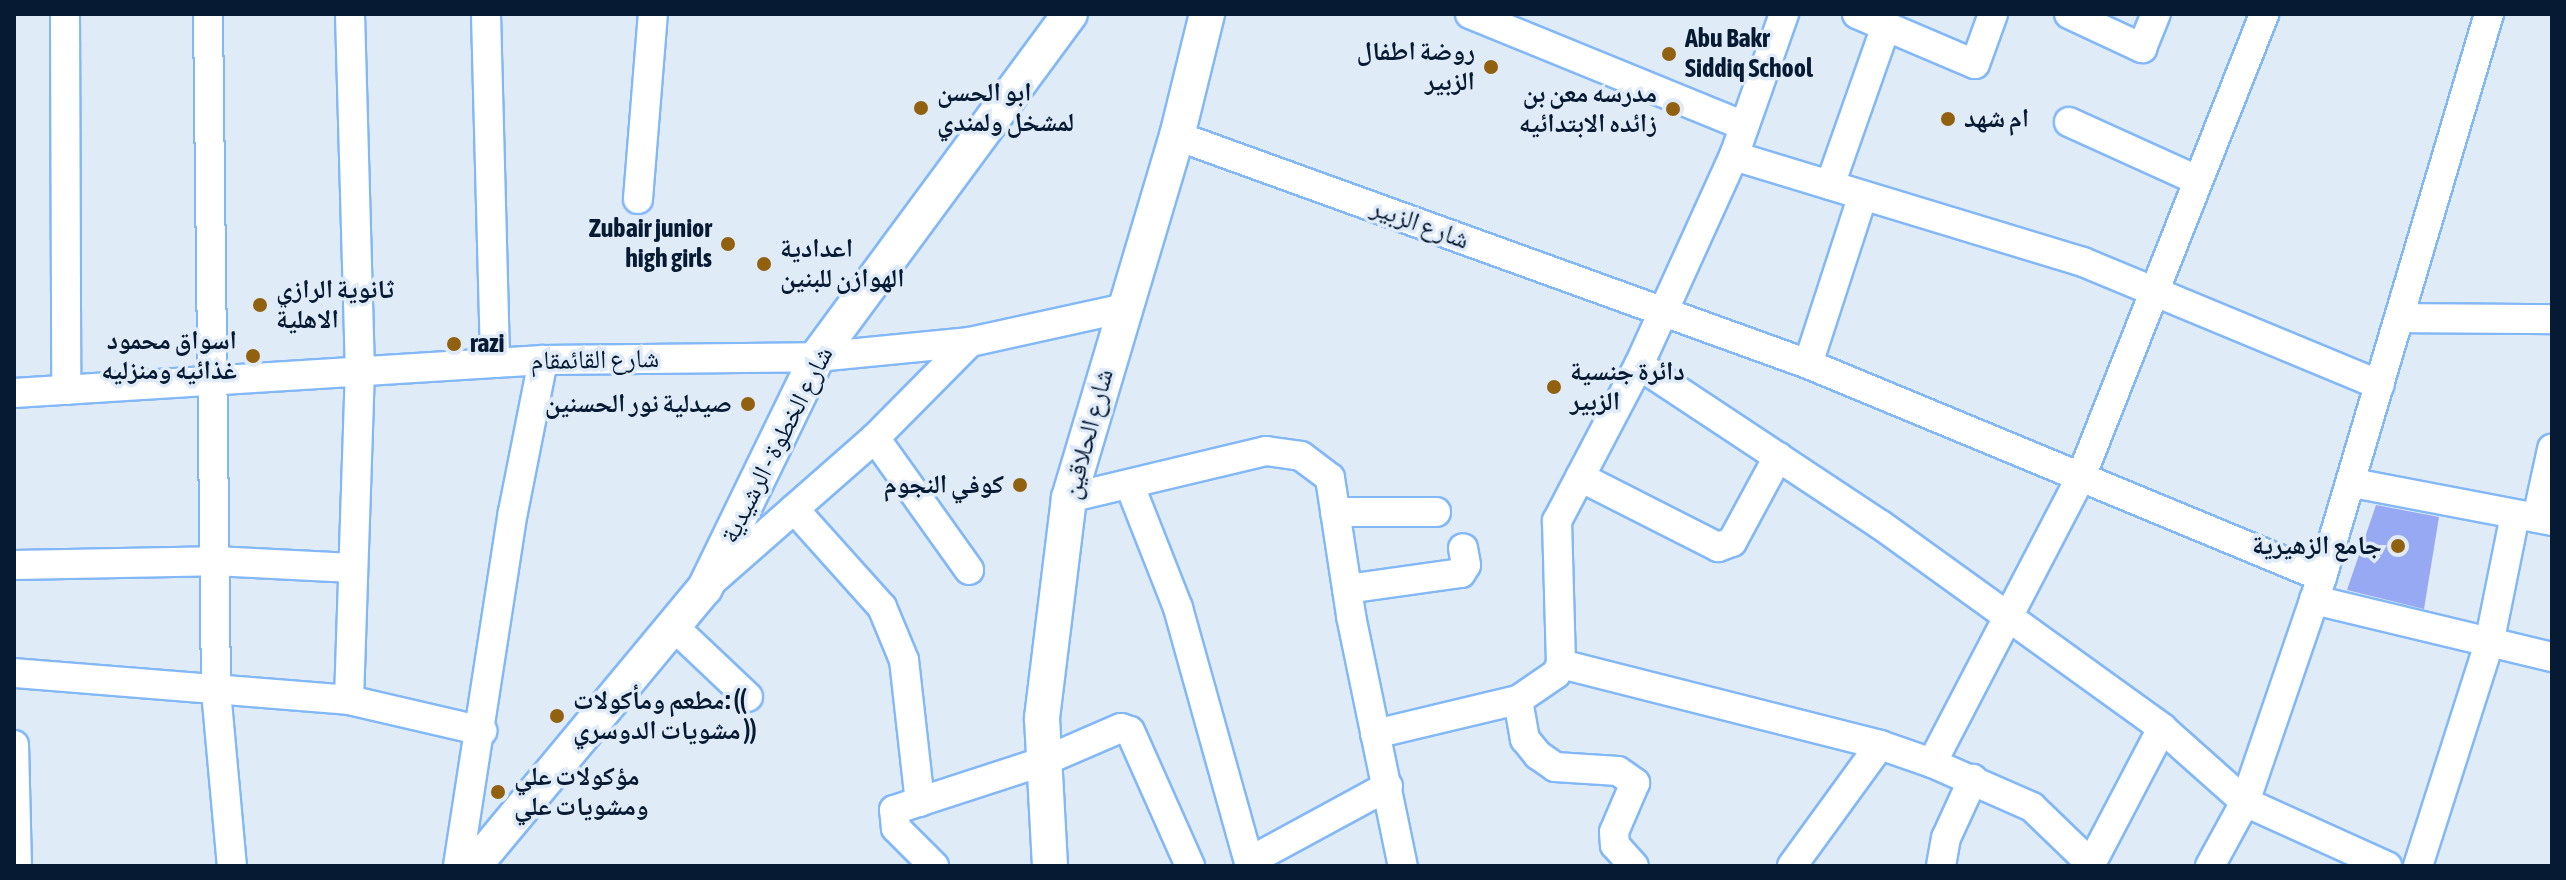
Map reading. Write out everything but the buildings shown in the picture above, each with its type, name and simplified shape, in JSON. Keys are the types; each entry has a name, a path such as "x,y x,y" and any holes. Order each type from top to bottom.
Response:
{"main road":[{"name":"شارع الخطوة - الرشيدية","path":"474,866 705,588 817,357 1070,14"},
{"name":"شارع الحلاقين","path":"1050,866 1042,718 1069,498 1177,136 1207,14"}],"street":[{"path":"65,14 66,390"},
{"path":"208,14 216,691 232,866"},
{"path":"349,700 360,372 350,14"},
{"path":"486,14 495,363"},
{"path":"638,199 653,14"},
{"path":"1470,14 1744,126"},
{"path":"1375,734 1518,700 1556,674 1561,664 1554,545 1557,521 1664,313 1734,156 1784,14"},
{"path":"1857,14 1975,64 1993,14"},
{"path":"2069,14 2142,48 2156,14"},
{"path":"1932,763 2081,477 2152,289 2264,14"},
{"path":"2210,866 2245,802 2353,483 2489,14"},
{"path":"1830,185 1886,26"},
{"path":"2069,122 2197,180"},
{"name":"شارع الزبير","path":"1177,136 1808,364 2081,477 2318,589 2489,644 2552,657"},
{"path":"1734,156 1862,198 2083,262 2380,385"},
{"path":"1808,364 1862,198"},
{"name":"شارع القائمقام","path":"14,393 543,360 817,357 970,342 1124,308"},
{"path":"2400,318 2552,319"},
{"path":"705,588 875,438 970,342"},
{"path":"458,866 482,731 513,512 543,360"},
{"path":"1639,365 1881,525 2007,619 2162,728 2245,802 2387,866"},
{"path":"875,438 969,570"},
{"path":"2418,866 2489,644 2535,518 2552,449"},
{"path":"1069,498 1130,486 1266,451 1301,456 1330,478 1347,589 1403,866"},
{"path":"1580,477 1718,547 1732,542 1778,457"},
{"path":"2353,483 2535,518"},
{"path":"1130,486 1178,608 1250,863 1388,786"},
{"path":"794,509 882,607 904,660 920,802"},
{"path":"1335,512 1436,512"},
{"path":"1347,589 1461,573 1466,565 1463,548"},
{"path":"14,565 214,561 353,568"},
{"path":"673,626 748,697"},
{"path":"1561,664 1880,745 1932,763 2032,807 2092,865 2162,728"},
{"path":"14,673 349,700 482,731"},
{"path":"1518,700 1525,739 1546,761 1592,772 1618,771 1635,783 1614,832 1615,845 1634,866"},
{"path":"934,866 896,828 894,810 1042,762 1110,731 1130,731 1190,866"},
{"path":"14,745 17,866"},
{"path":"1792,866 1880,745"},
{"path":"1941,866 1946,838 1973,779"}],"place":[{"name":"Abu Bakr Siddiq School","path":"1669,54"},
{"name":"روضة اطفال الزبير","path":"1491,67"},
{"name":"ابو الحسن لمشخل ولمندي","path":"921,108"},
{"name":"مدرسه معن بن زائده الابتدائيه","path":"1673,109"},
{"name":"ام شهد","path":"1948,119"},
{"name":"Zubair junior high girls","path":"728,244"},
{"name":"اعدادية الهوازن للبنين","path":"764,264"},
{"name":"ثانوية الرازي الاهلية","path":"260,305"},
{"name":"razi","path":"454,344"},
{"name":"اسواق محمود غذائيه ومنزليه","path":"253,356"},
{"name":"دائرة جنسية الزبير","path":"1554,387"},
{"name":"صيدلية نور الحسنين","path":"748,404"},
{"name":"كوفي النجوم","path":"1020,485"},
{"name":"جامع الزهيرية","path":"2398,546"},
{"name":"مطعم ومأكولات: (( مشويات الدوسري ))","path":"557,716"},
{"name":"مؤكولات علي ومشويات علي","path":"498,792"}]}
